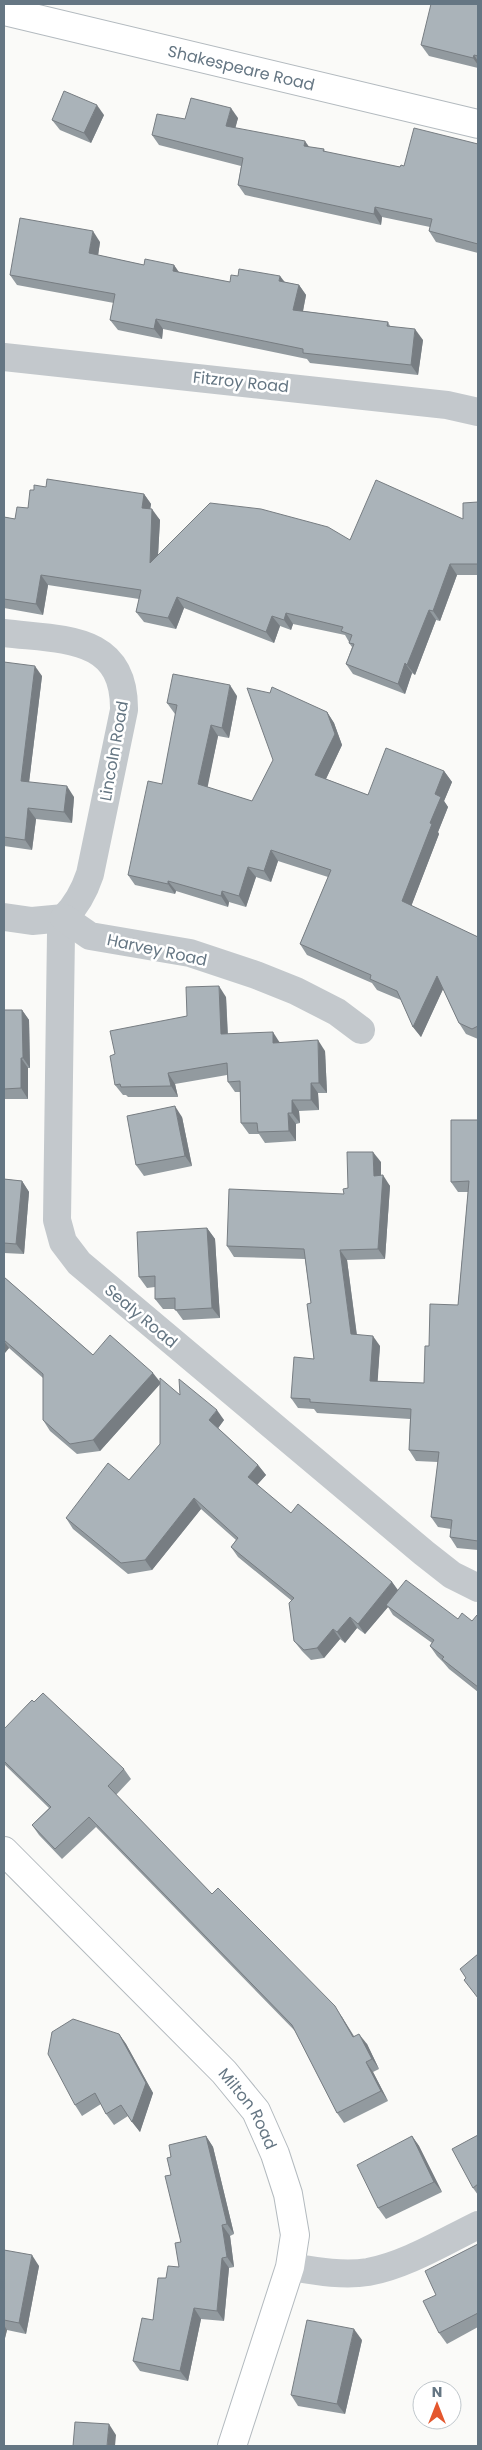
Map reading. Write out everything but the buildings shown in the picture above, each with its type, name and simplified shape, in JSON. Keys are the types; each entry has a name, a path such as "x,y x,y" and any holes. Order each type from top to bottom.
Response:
{"street":[{"name":"Shakespeare Road","path":"4,11 478,124"},
{"name":"Fitzroy Road","path":"4,357 448,404 478,412"},
{"name":"Lincoln Road","path":"4,633 82,644 99,651 116,669 124,690 124,710 90,874 80,899 64,918"},
{"path":"4,917 32,921 64,918"},
{"name":"Harvey Road","path":"64,918 90,936 190,953 256,975 296,991 337,1012 361,1030"},
{"name":"Sealy Road","path":"64,918 61,933 57,1220 63,1242 79,1263 352,1494 452,1575 478,1588"},
{"name":"Milton Road","path":"4,1851 173,2018 224,2072 256,2111 275,2154 288,2194 295,2235 290,2267 232,2446"},
{"path":"290,2267 328,2272 367,2272 424,2252 478,2225"}]}
